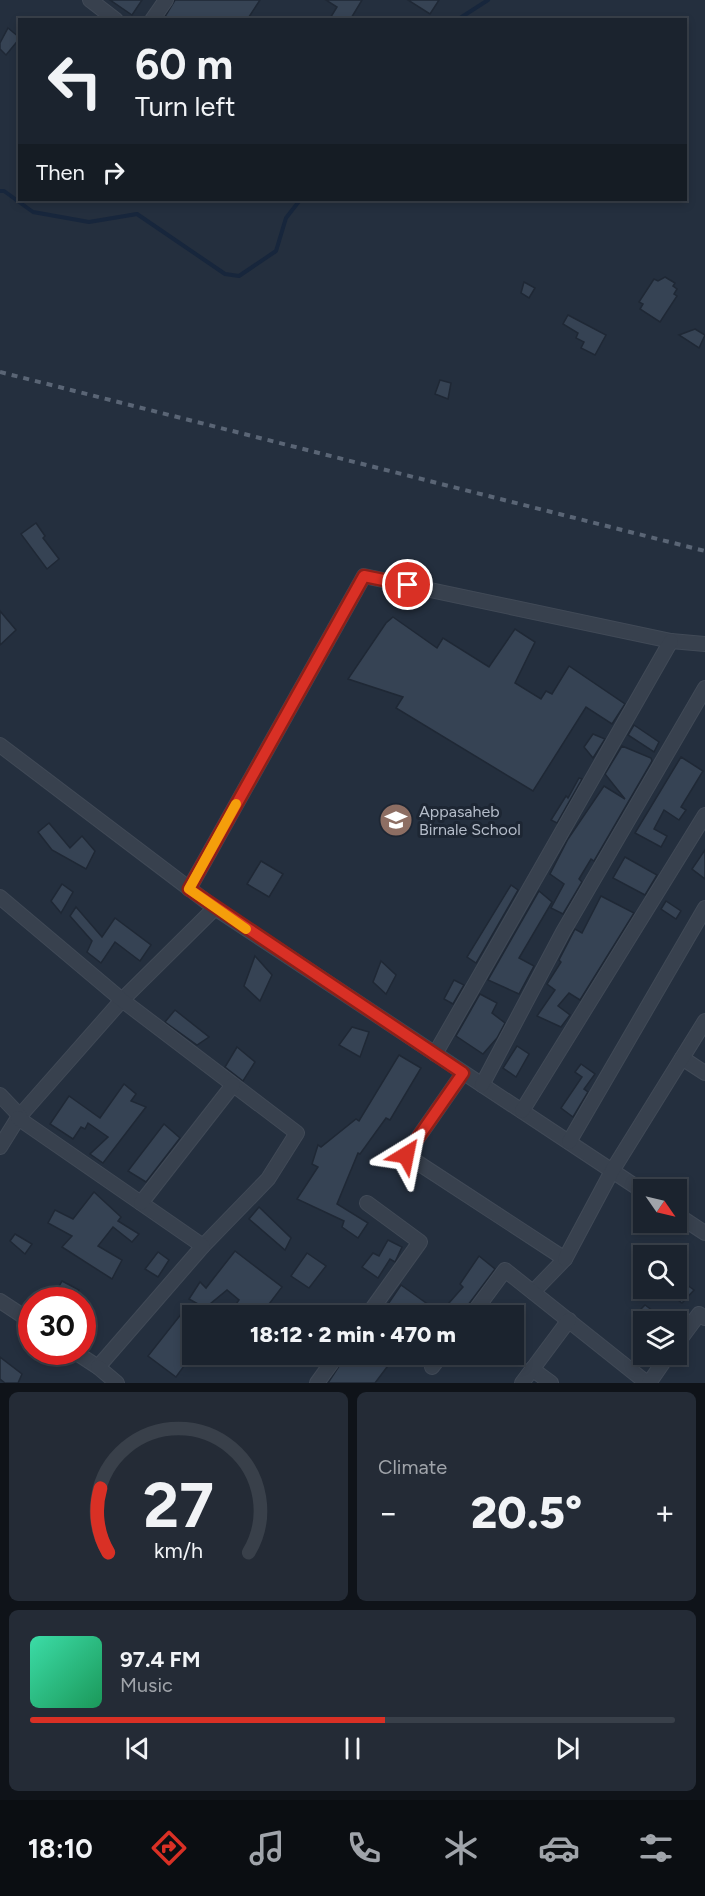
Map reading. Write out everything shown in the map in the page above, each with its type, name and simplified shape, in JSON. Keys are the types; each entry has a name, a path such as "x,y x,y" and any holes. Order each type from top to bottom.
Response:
{"street":[{"path":"90,0 113,18"},
{"path":"153,18 165,0"},
{"path":"189,889 364,576 671,641 705,644"},
{"path":"435,1054 671,641"},
{"path":"482,1085 563,932 705,688"},
{"path":"0,745 215,908 633,1185"},
{"path":"522,1111 705,815"},
{"path":"0,897 122,1000 297,1133 268,1179 203,1246 98,1367"},
{"path":"0,1147 19,1117 122,1000 215,908"},
{"path":"568,1142 705,908"},
{"path":"533,1292 565,1259 612,1171 705,1021"},
{"path":"682,1058 705,1073"},
{"path":"463,1073 406,1155 565,1259"},
{"path":"141,1203 233,1085"},
{"path":"0,1095 19,1117 203,1246"},
{"path":"366,1203 420,1242 375,1305"},
{"path":"687,1221 705,1233"},
{"path":"479,1305 505,1270 648,1383 661,1365"},
{"path":"0,1301 18,1313"},
{"path":"687,1330 699,1314 705,1318"},
{"path":"522,1383 569,1320"},
{"path":"95,1365 117,1383"},
{"path":"317,1383 330,1365"},
{"path":"532,1369 551,1383"}],"building":[{"path":"110,0 142,0 132,15"},
{"path":"175,0 260,0 248,18 164,18"},
{"path":"326,0 362,0 351,18 330,18 337,7"},
{"path":"408,0 439,0 430,14"},
{"path":"8,28 18,36 18,40 6,55 0,49 0,43"},
{"path":"665,277 675,283 673,286 677,289 674,294 677,296 660,322 640,309 643,304 639,302 654,279 658,281"},
{"path":"524,282 535,288 529,298 521,293"},
{"path":"568,315 606,335 595,355 581,348 584,342 576,338 578,333 563,324"},
{"path":"695,329 705,335 699,348 679,335"},
{"path":"440,380 451,383 448,399 435,394"},
{"path":"36,523 45,536 43,538 59,559 47,569 21,534"},
{"path":"0,611 16,630 0,645"},
{"path":"393,617 437,648 443,638 489,667 515,629 535,642 515,683 541,699 546,691 552,694 569,666 625,704 612,724 586,707 533,791 396,708 403,697 348,679 386,623"},
{"path":"634,725 659,742 654,752 628,735"},
{"path":"593,734 605,739 593,758 584,747"},
{"path":"622,746 651,758 652,761 594,861 591,859 579,879 582,882 563,914 551,908 564,884 550,874 568,839 604,786 625,799 605,774"},
{"path":"681,757 703,771 681,807 686,810 679,820 664,810 654,829 667,836 661,847 635,833"},
{"path":"579,778 582,779 557,823 551,820 566,796 568,798"},
{"path":"49,823 70,848 82,836 95,851 86,869 52,850 38,832"},
{"path":"705,850 705,879 692,869"},
{"path":"625,857 657,875 645,895 613,878"},
{"path":"261,861 283,874 269,897 247,884"},
{"path":"62,884 73,892 61,913 51,901"},
{"path":"511,885 518,890 476,963 467,957"},
{"path":"539,891 552,902 519,958 534,966 519,994 488,980"},
{"path":"601,896 634,913 580,1000 569,993 558,1006 570,1015 561,1027 537,1016 555,990 547,984 561,962 559,960 575,929 582,933"},
{"path":"666,901 681,911 676,919 661,909"},
{"path":"76,907 102,937 115,918 151,945 140,961 115,942 101,963 87,952 92,941 70,916"},
{"path":"255,956 272,975 260,1001 244,986"},
{"path":"381,961 396,975 386,994 373,982"},
{"path":"454,980 464,985 453,1004 444,999"},
{"path":"480,994 497,1003 492,1013 505,1023 497,1038 483,1054 456,1036"},
{"path":"175,1010 209,1037 197,1045 165,1022"},
{"path":"352,1027 369,1032 360,1057 339,1045"},
{"path":"517,1046 529,1054 516,1077 503,1068"},
{"path":"237,1047 255,1062 243,1081 225,1067"},
{"path":"399,1055 421,1068 390,1120 386,1118 360,1154 358,1153 337,1204 368,1223 358,1238 342,1227 344,1221 297,1199 318,1167 312,1164 318,1145 321,1147 356,1119 359,1121"},
{"path":"581,1064 595,1074 584,1089 588,1092 573,1117 561,1108 582,1077 575,1072"},
{"path":"124,1084 136,1094 131,1101 146,1107 103,1163 90,1154 108,1137 88,1123 85,1129 81,1127 73,1139 50,1124 69,1096 100,1118"},
{"path":"164,1124 180,1138 146,1182 128,1171"},
{"path":"94,1192 121,1217 118,1221 139,1234 132,1242 113,1227 98,1246 122,1260 112,1279 62,1247 72,1236 48,1223 55,1210 73,1219"},
{"path":"259,1207 291,1238 285,1250 249,1219"},
{"path":"15,1234 32,1244 25,1254 10,1241"},
{"path":"388,1240 402,1247 395,1262 390,1259 378,1278 362,1267 373,1253 379,1256"},
{"path":"235,1251 282,1287 268,1305 236,1305 239,1300 227,1290 209,1305 200,1305 189,1299 200,1282 206,1288"},
{"path":"158,1252 169,1260 158,1277 145,1269"},
{"path":"307,1253 326,1266 309,1288 291,1276"},
{"path":"479,1256 495,1269 468,1305 452,1305 449,1303 463,1287 460,1284"},
{"path":"62,1281 73,1287 59,1287"},
{"path":"401,1285 429,1305 387,1305"},
{"path":"687,1285 694,1290 687,1298"},
{"path":"645,1305 653,1311 639,1311"},
{"path":"182,1313 182,1365 185,1365 176,1377 148,1356"},
{"path":"0,1357 22,1374 18,1383 5,1383 0,1379"},
{"path":"340,1365 388,1365 375,1383 328,1383"}],"waterway":[{"path":"460,18 488,0"},
{"path":"0,191 4,191 33,212 89,222 137,214 225,274 239,276 276,251 286,218 299,201"}],"railway":[{"path":"0,372 705,551"}],"slow traffic":[{"path":"236,804 189,889 246,929"}],"place":[{"name":"Appasaheb Birnale School","path":"396,820"}],"route":[{"path":"406,1155 463,1073 189,889 364,576 408,585"}]}
